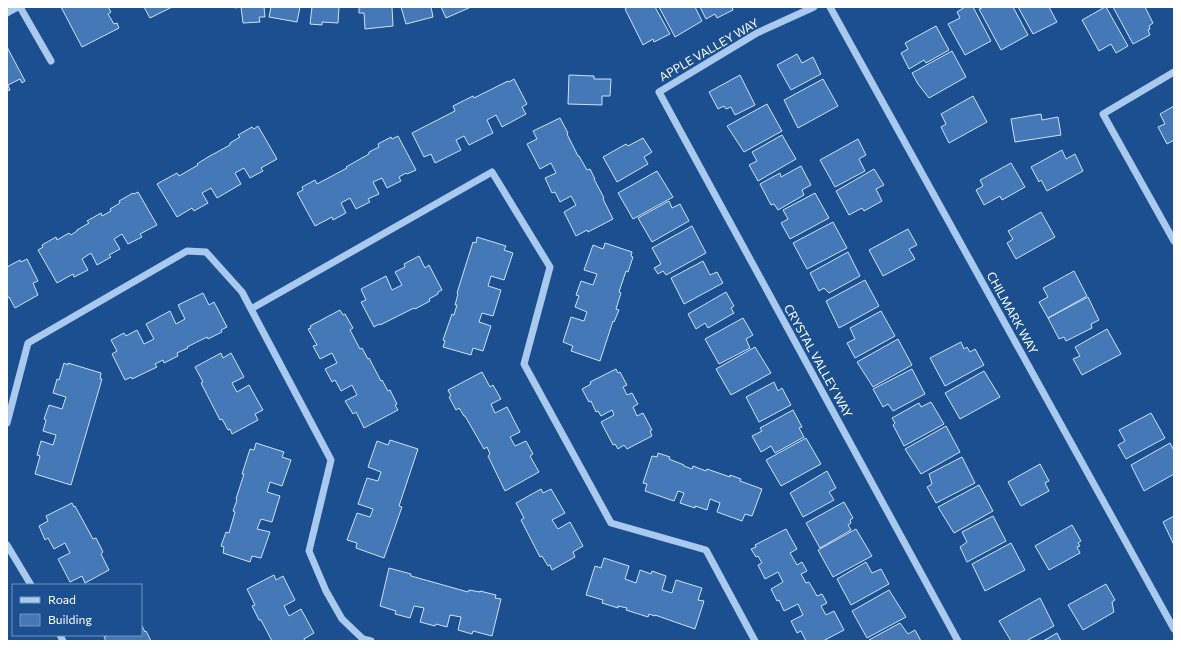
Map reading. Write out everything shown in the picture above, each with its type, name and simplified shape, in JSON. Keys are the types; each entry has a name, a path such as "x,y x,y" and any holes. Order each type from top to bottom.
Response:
{"street":[{"path":"7,13 19,7 51,61"},
{"name":"APPLE VALLEY WAY","path":"659,92 757,33 814,7"},
{"name":"CHILMARK WAY","path":"830,7 1174,629"},
{"path":"1174,72 1103,114 1174,241"},
{"name":"CRYSTAL VALLEY WAY","path":"659,92 958,641"},
{"path":"250,309 492,172 550,267 524,364 611,523 706,550 755,641"},
{"path":"7,423 28,343 186,251 206,252 242,292 331,460 309,551 326,591 342,618 363,639 371,641"},
{"path":"7,545 29,584"}],"building":[{"path":"61,7 108,7 111,12 108,14 114,24 117,23 119,28 82,47"},
{"path":"144,7 172,7 150,18"},
{"path":"241,7 264,7 265,17 259,17 260,22 243,23"},
{"path":"271,7 300,7 297,22 269,17"},
{"path":"312,7 339,7 338,23 322,22 322,25 310,24"},
{"path":"359,7 392,7 393,26 365,29 364,13 359,13"},
{"path":"401,7 431,7 433,17 406,24"},
{"path":"441,7 471,7 446,18"},
{"path":"628,7 655,7 670,34 654,42 653,39 643,45 625,9"},
{"path":"659,7 695,7 702,21 675,37"},
{"path":"700,7 732,7 733,10 717,18 715,14 706,19"},
{"path":"965,7 973,7 991,41 965,55 948,24 960,18 957,12"},
{"path":"984,7 1013,7 1028,35 1001,50 979,9"},
{"path":"1018,7 1049,7 1057,22 1033,34"},
{"path":"1105,7 1128,46 1116,53 1111,44 1099,51 1082,20"},
{"path":"1113,7 1145,7 1153,23 1149,26 1150,29 1148,30 1150,35 1133,44"},
{"path":"936,26 949,50 926,63 924,60 909,69 901,53 908,49 905,43"},
{"path":"7,47 25,81 22,83 20,79 8,85 10,90 7,91"},
{"path":"952,51 966,77 929,98 918,84 912,73"},
{"path":"797,54 802,63 813,57 821,74 791,90 777,65"},
{"path":"569,75 594,76 594,79 611,79 610,96 602,96 602,105 568,104"},
{"path":"740,75 755,105 735,115 731,107 726,109 724,106 718,109 709,92"},
{"path":"514,79 527,104 522,107 526,114 502,127 496,115 487,120 493,133 469,145 464,136 456,140 461,150 435,163 431,154 424,157 412,133 455,111 453,106"},
{"path":"823,79 838,106 798,128 784,100"},
{"path":"973,96 987,122 949,143 941,127 946,124 941,114"},
{"path":"767,104 782,131 744,152 727,126"},
{"path":"1174,106 1174,140 1167,144 1158,127 1165,124 1160,114"},
{"path":"1041,114 1042,120 1058,117 1061,135 1015,142 1011,119"},
{"path":"560,118 578,156 587,170 590,169 613,219 588,232 587,230 576,236 564,212 576,205 571,196 560,202 555,192 552,193 545,178 556,173 551,163 540,169 527,144 537,139 533,131"},
{"path":"258,126 277,159 261,168 263,171 250,178 244,168 235,173 241,184 217,198 211,188 202,193 208,203 194,211 192,208 177,217 157,184 177,173 179,176 230,145 230,143 240,137 238,135 252,127 254,129"},
{"path":"782,135 796,159 758,181 749,165 757,161 752,152"},
{"path":"398,136 416,170 399,177 401,181 387,188 382,178 373,182 379,194 368,199 370,202 356,209 350,198 341,203 346,213 333,220 332,217 315,226 297,193 303,190 302,187 315,180 317,184 369,154 369,152 379,147 378,144 391,137 392,139"},
{"path":"643,138 652,152 644,157 648,164 617,182 603,157 626,144 628,146"},
{"path":"858,139 866,155 859,159 865,171 835,187 820,160"},
{"path":"1062,150 1066,159 1075,154 1083,171 1047,191 1041,180 1039,182 1031,167"},
{"path":"1011,163 1025,187 1002,200 1000,196 984,205 976,190 983,186 980,180"},
{"path":"801,166 811,185 802,190 804,195 778,210 774,204 771,205 760,184 780,173 781,177"},
{"path":"874,169 884,185 876,189 882,201 864,211 862,208 849,215 836,191"},
{"path":"657,171 673,197 633,219 618,193"},
{"path":"138,192 157,225 140,234 142,237 128,244 122,234 114,239 120,249 109,255 111,257 97,265 91,253 82,259 88,270 74,277 73,274 57,283 38,250 43,247 42,245 56,237 57,240 69,233 71,235 89,223 87,221 101,213 102,216 111,211 110,209 120,203 119,201 133,193"},
{"path":"815,193 829,218 790,239 781,223 788,219 783,210"},
{"path":"669,201 672,208 680,204 689,221 652,242 638,218"},
{"path":"1041,212 1055,237 1016,259 1007,243 1013,239 1008,231"},
{"path":"833,222 847,248 807,269 793,243"},
{"path":"692,226 706,253 666,275 663,271 658,274 654,268 661,264 652,248"},
{"path":"908,229 917,245 909,249 915,259 883,276 869,250"},
{"path":"477,237 506,246 504,250 513,253 504,280 491,276 488,286 501,290 493,316 482,313 479,322 491,326 483,351 473,348 471,355 443,347 445,341 443,340 452,314 454,315 457,305 455,305 457,293 473,242 476,243"},
{"path":"605,243 632,252 631,256 633,257 628,272 626,271 619,292 621,293 616,309 619,310 614,322 613,321 600,361 571,351 573,346 563,342 571,317 584,321 587,312 575,307 579,296 576,295 581,281 593,285 597,274 584,270 593,245 603,249"},
{"path":"848,252 860,276 829,293 824,288 819,291 810,273"},
{"path":"419,256 425,268 429,265 442,290 429,299 430,301 374,327 361,302 366,300 361,289 386,276 392,290 402,285 395,272 405,267 404,264"},
{"path":"27,259 38,281 33,283 38,295 15,308 9,297 7,298 7,267 20,260 21,262"},
{"path":"703,261 710,275 717,272 723,283 684,304 671,278"},
{"path":"1074,271 1087,296 1048,318 1039,302 1048,297 1043,288"},
{"path":"865,280 879,306 839,328 826,301"},
{"path":"726,292 734,306 731,308 734,313 708,328 705,323 696,329 688,314"},
{"path":"203,293 209,305 214,302 227,327 221,330 222,332 208,339 207,337 187,347 188,348 177,353 178,356 164,363 163,360 155,364 157,367 132,379 131,377 125,380 112,354 117,351 111,340 124,333 126,336 137,330 144,344 154,339 146,324 170,311 176,324 185,319 178,305"},
{"path":"1088,297 1099,320 1091,324 1092,328 1066,341 1064,337 1059,339 1048,318"},
{"path":"340,310 343,315 345,314 353,328 350,330 360,349 362,348 368,359 369,358 381,381 382,380 388,391 390,390 397,404 395,405 398,410 364,428 356,412 353,414 345,401 357,395 352,385 341,391 335,380 332,382 325,369 337,363 332,353 320,359 313,346 317,345 308,329 311,328 310,326"},
{"path":"881,311 895,336 855,358 847,343 855,339 850,328"},
{"path":"743,318 753,335 746,339 750,348 719,364 705,339"},
{"path":"1107,329 1121,354 1082,375 1073,359 1080,356 1075,347"},
{"path":"898,339 912,365 873,387 857,362"},
{"path":"961,342 964,349 967,347 970,352 975,349 984,365 945,386 930,358"},
{"path":"755,347 771,373 731,395 716,369"},
{"path":"221,353 223,358 231,353 244,377 232,383 237,392 249,385 263,410 255,414 258,420 232,434 222,419 220,420 201,383 203,382 195,367"},
{"path":"64,363 101,373 100,379 102,379 71,485 35,474 40,456 37,455 41,441 53,445 56,435 43,431 46,420 44,419 49,405 62,409 66,397 53,393"},
{"path":"616,369 618,373 620,372 627,385 623,387 627,395 632,393 638,404 633,407 637,416 643,413 652,430 650,431 652,436 627,449 624,445 618,449 615,444 613,445 601,422 614,415 612,410 601,416 598,411 596,412 591,401 589,402 582,389 591,384 590,382"},
{"path":"912,369 925,394 893,411 888,404 883,407 873,389"},
{"path":"984,371 1000,397 960,419 945,393"},
{"path":"482,372 490,387 493,385 501,399 491,404 495,413 507,407 520,432 510,437 515,446 526,441 533,454 530,456 539,472 505,491 488,456 490,454 487,447 484,449 465,416 459,408 456,410 449,397 451,396 448,390"},
{"path":"774,382 778,391 782,388 791,405 759,422 746,397"},
{"path":"931,402 944,424 904,446 893,425 895,423 892,418 919,403 921,407"},
{"path":"793,410 802,427 799,428 804,437 775,453 771,446 761,452 752,436 762,431 760,428"},
{"path":"1151,413 1165,438 1126,459 1118,445 1125,441 1119,430"},
{"path":"946,426 960,452 921,474 905,449"},
{"path":"806,438 821,464 781,486 766,460"},
{"path":"390,440 418,449 399,506 402,507 384,558 356,548 357,543 347,540 357,513 370,517 373,509 358,504 367,478 378,481 381,472 368,467 377,441 388,445"},
{"path":"256,443 284,452 282,457 291,460 282,486 270,482 267,492 280,496 272,522 261,519 257,529 270,532 261,558 252,556 250,562 223,553 224,547 221,546 226,532 229,533 235,512 233,511 237,500 236,499 244,474 242,474 250,449 254,450"},
{"path":"1170,443 1174,451 1174,474 1144,491 1131,465"},
{"path":"658,453 670,457 669,459 692,469 693,466 730,477 730,475 741,479 740,481 762,489 752,516 745,514 742,521 717,512 720,503 710,499 707,510 680,503 684,493 678,491 674,501 645,491 647,484 643,483 652,456 657,457"},
{"path":"962,457 975,483 936,503 927,487 932,484 929,474"},
{"path":"1040,464 1049,481 1045,483 1049,491 1021,506 1008,482"},
{"path":"827,471 836,488 829,492 834,500 803,517 790,493"},
{"path":"979,485 993,511 954,533 938,507"},
{"path":"541,489 543,493 551,489 565,513 552,520 558,529 570,522 583,546 573,552 575,557 552,570 550,565 548,566 542,556 540,557 521,520 524,518 516,503"},
{"path":"844,502 853,518 850,520 851,523 848,525 851,530 820,548 806,523"},
{"path":"72,503 93,539 96,538 103,552 101,554 109,570 85,583 82,576 70,582 58,559 70,553 65,543 54,549 48,538 45,540 39,526 48,521 46,516"},
{"path":"993,516 1006,541 967,562 960,547 967,542 962,532"},
{"path":"1174,516 1174,545 1163,522"},
{"path":"1072,525 1081,541 1078,543 1080,546 1077,547 1080,553 1049,570 1035,546"},
{"path":"786,529 797,549 790,553 797,565 802,562 807,571 801,574 806,583 809,582 817,596 822,594 827,603 821,606 826,615 834,611 844,630 823,641 806,641 801,631 797,633 791,621 803,615 798,604 784,611 779,600 777,601 771,589 783,582 778,572 765,579 758,565 762,563 751,549 756,547 755,545"},
{"path":"856,529 872,556 833,577 818,550"},
{"path":"1011,543 1025,570 985,591 972,564"},
{"path":"604,558 629,566 625,579 636,583 640,570 651,574 652,571 666,576 662,590 672,593 676,580 702,588 698,600 704,601 695,629 655,615 649,614 648,617 626,610 627,608 618,606 618,608 602,603 603,600 586,595 595,566 601,568"},
{"path":"866,562 872,573 881,569 889,584 851,605 837,579"},
{"path":"389,568 411,574 411,576 468,592 469,590 480,591 496,595 495,598 501,599 492,636 473,631 472,634 458,630 461,617 450,615 447,627 436,624 435,626 420,622 424,608 414,606 410,618 395,614 396,611 380,606"},
{"path":"274,575 276,580 283,576 295,600 284,606 289,616 301,609 314,633 304,639 305,641 272,641 252,606 255,605 247,589"},
{"path":"1106,584 1115,600 1112,602 1114,612 1083,630 1068,605"},
{"path":"889,590 906,617 867,638 852,611"},
{"path":"1040,598 1054,626 1026,641 1011,641 999,621"},
{"path":"900,623 908,634 915,630 921,641 869,640"},
{"path":"142,626 151,641 106,641 104,637 142,636"},
{"path":"1057,633 1061,641 1043,641"}]}
